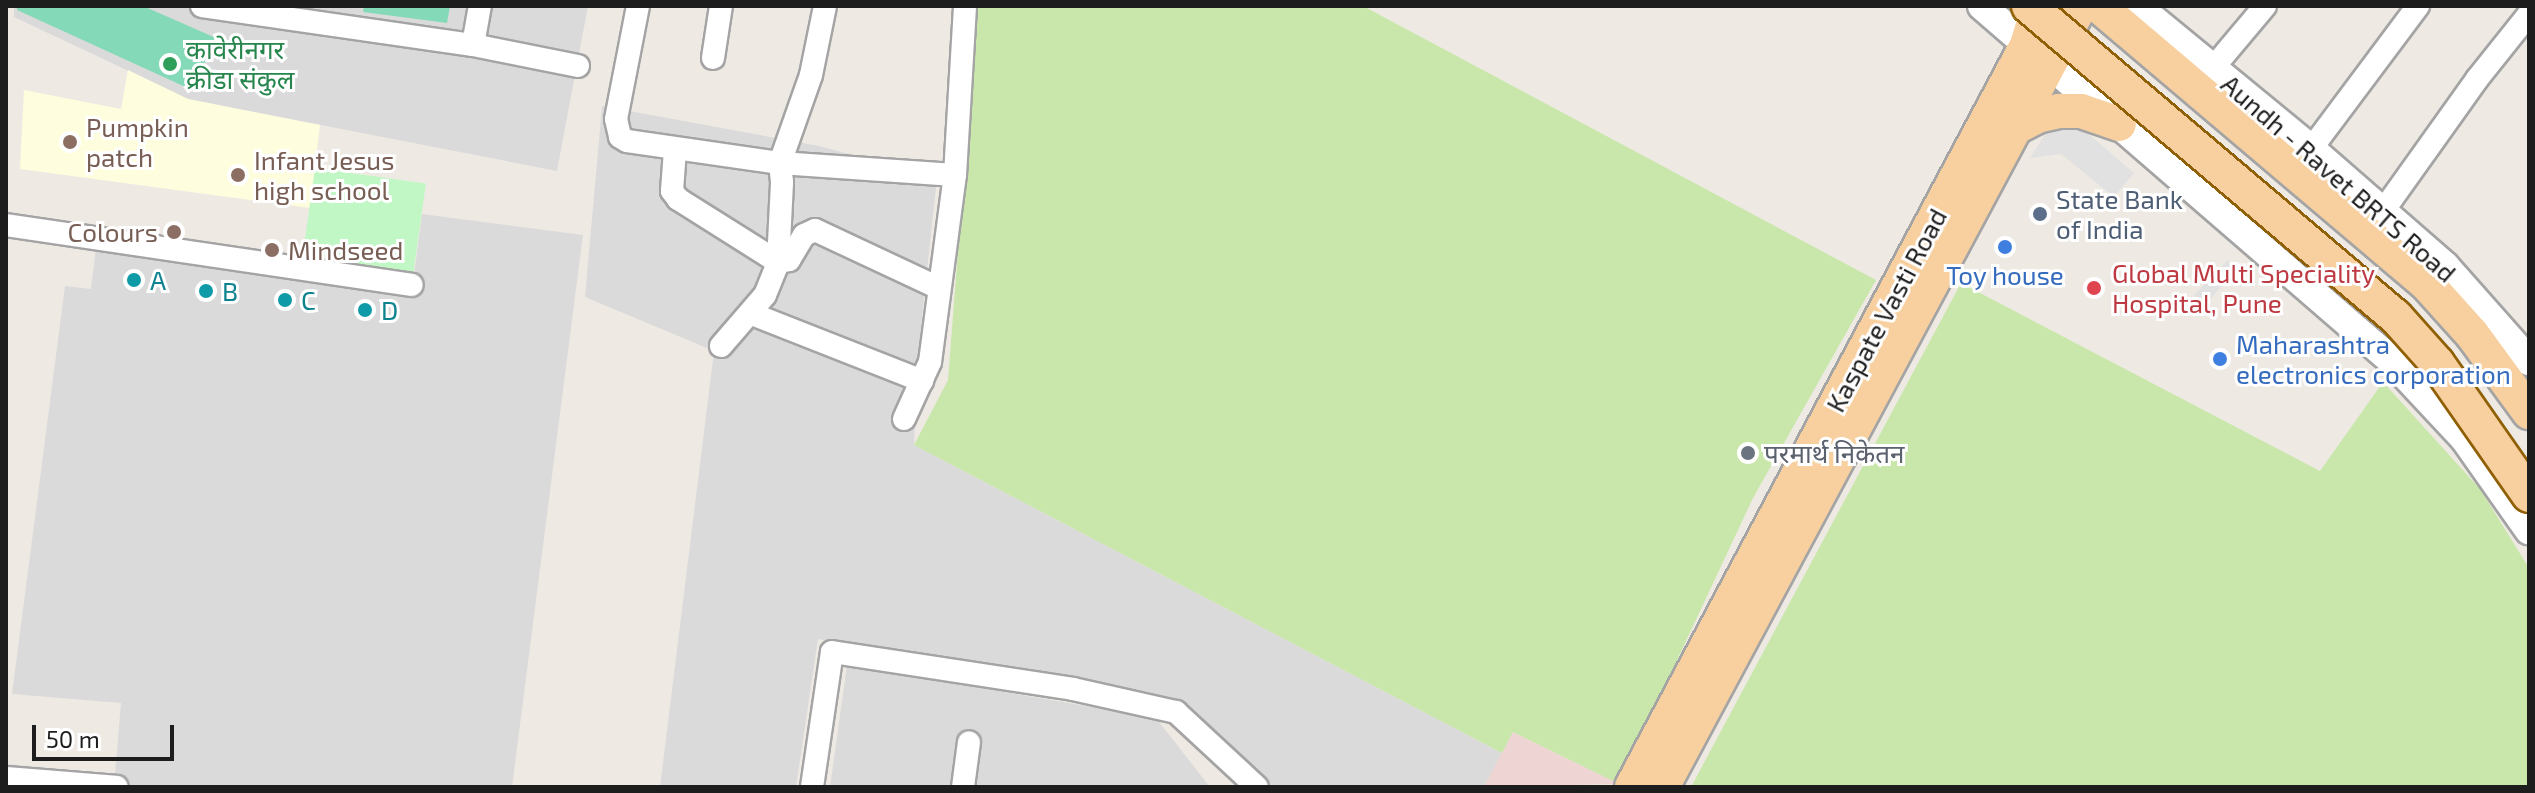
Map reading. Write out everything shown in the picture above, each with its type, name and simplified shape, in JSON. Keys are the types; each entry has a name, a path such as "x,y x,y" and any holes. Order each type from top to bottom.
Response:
{"main road":[{"path":"2029,6 2395,316 2437,363 2529,495"},
{"path":"2037,54 2039,6"},
{"path":"2037,54 2080,6"},
{"path":"2099,6 2427,284 2472,334 2529,412"},
{"name":"Kaspate Vasti Road","path":"1632,787 1874,361 2012,129 2037,54"},
{"name":"Kaspate Vasti Road","path":"1662,787 1874,361 2037,54"},
{"path":"2012,129 2037,116 2059,111 2081,111 2119,124"}],"street":[{"path":"202,6 473,45 578,66"},
{"path":"473,45 480,6"},
{"path":"638,6 616,129 627,141 780,163 955,175"},
{"path":"713,58 721,6"},
{"path":"721,346 752,314 765,295 778,262 780,163 811,75 825,6"},
{"path":"904,419 930,362 955,175 965,6"},
{"path":"1982,6 2390,359 2464,438 2529,530"},
{"name":"Aundh - Ravet BRTS Road","path":"2137,6 2311,149 2445,266 2529,361"},
{"path":"2213,68 2265,6"},
{"path":"2311,149 2418,6"},
{"path":"2383,211 2477,79 2529,14"},
{"path":"675,150 672,191 678,199 778,262 789,260 804,235 815,230 939,288"},
{"path":"6,225 412,285"},
{"path":"752,314 922,381"},
{"path":"812,787 832,652 1073,689 1176,712 1257,787"},
{"path":"963,787 969,742"},
{"path":"6,778 44,784 117,787"}],"shaded area":[{"path":"14,6 588,6 557,171 188,99 14,17"},
{"name":"Infant Jesus high school","path":"128,70 188,99 320,125 315,168 426,184 310,208 20,169 24,90 121,109"},
{"path":"602,106 819,146 937,178 918,355 914,445 1502,753 1484,787 1273,787 1200,725 1190,709 1177,701 818,639 796,787 660,787 714,351 585,297"},
{"path":"2059,128 2085,131 2134,173 2114,197 2061,154 2030,158 2046,133"},
{"path":"422,214 583,235 512,787 6,787 6,764 115,774 121,703 12,694 65,286 91,289 96,248 412,291"},
{"path":"2228,260 2236,270 2205,305 2194,295"},
{"path":"847,665 1156,718 1210,787 830,787"},
{"path":"1513,732 1619,784 1484,787"}],"green space":[{"name":"कावेरीनगर क्रीडा संकुल","path":"17,6 143,6 216,38 192,90 17,10"},
{"path":"364,6 450,6 447,23 363,12"},
{"path":"977,6 1363,6 1876,280 1753,498 1619,784 1513,732 1502,753 914,445 948,380"},
{"path":"315,168 426,184 413,276 302,260"},
{"path":"1961,283 2320,471 2383,382 2480,489 2529,568 2529,787 1691,787"}],"place":[{"name":"कावेरीनगर क्रीडा संकुल","path":"170,64"},
{"name":"Pumpkin patch","path":"70,142"},
{"name":"Infant Jesus high school","path":"238,175"},
{"name":"State Bank of India","path":"2040,214"},
{"name":"Colours","path":"174,232"},
{"name":"Toy house","path":"2005,247"},
{"name":"Mindseed","path":"272,250"},
{"name":"A","path":"134,280"},
{"name":"Global Multi Speciality Hospital, Pune","path":"2094,288"},
{"name":"B","path":"206,291"},
{"name":"C","path":"285,300"},
{"name":"D","path":"365,310"},
{"name":"Maharashtra electronics corporation","path":"2220,359"},
{"name":"परमार्थ निकेतन","path":"1748,453"}]}
